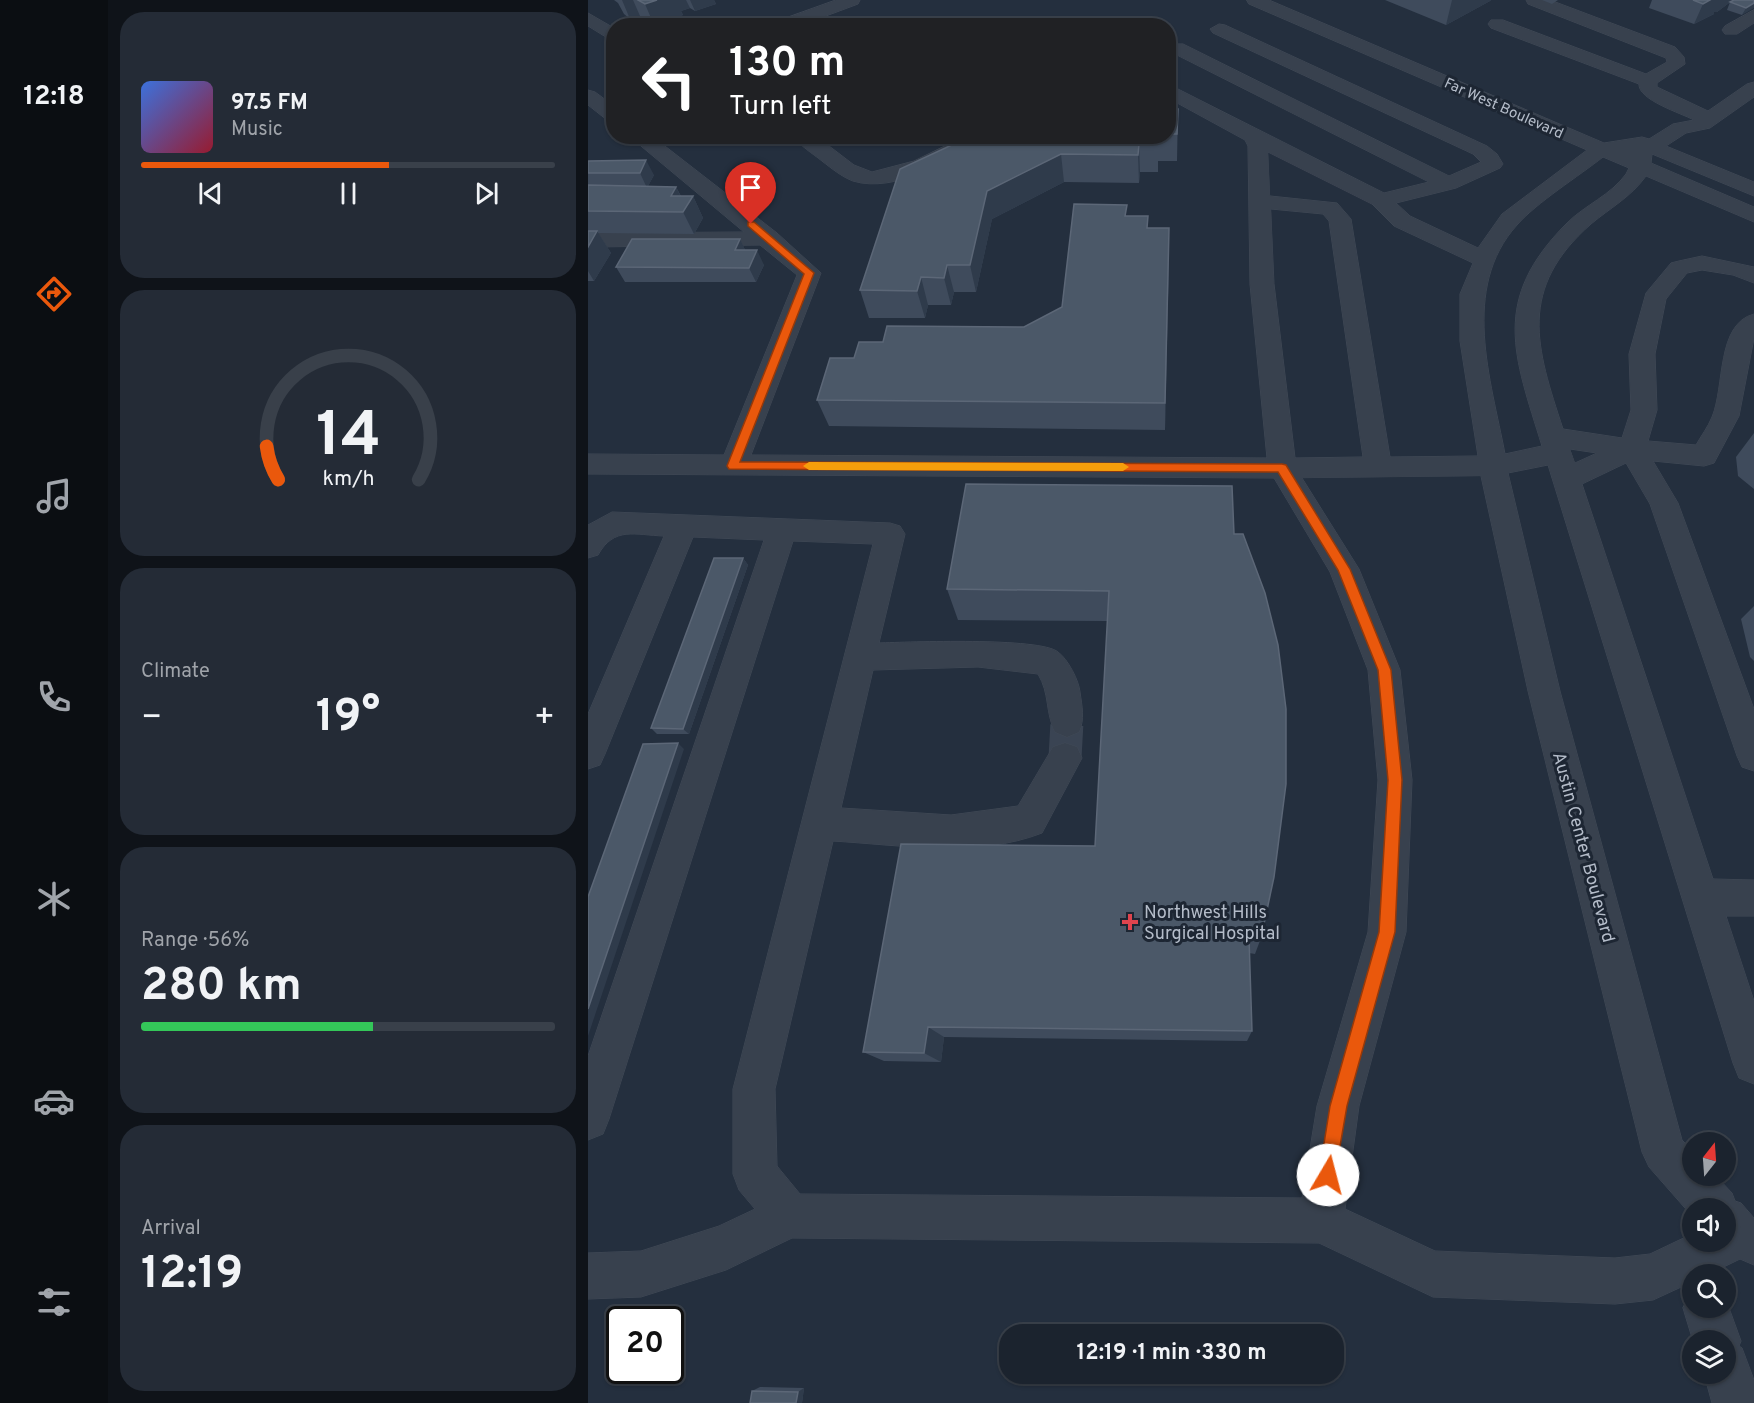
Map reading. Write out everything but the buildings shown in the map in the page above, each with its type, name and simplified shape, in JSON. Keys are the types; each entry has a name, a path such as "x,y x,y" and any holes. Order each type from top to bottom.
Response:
{"street":[{"path":"803,18 852,0"},
{"path":"1534,0 1669,51 1675,57 1676,64 1648,81"},
{"path":"1176,49 1259,9"},
{"name":"Far West Boulevard","path":"1259,9 1605,140 1640,167 1754,215"},
{"path":"1731,30 1754,15"},
{"path":"588,18 606,31"},
{"path":"1497,24 1648,81"},
{"path":"1219,29 1480,150 1490,158 1493,164 1449,184 1367,212"},
{"path":"1176,51 1449,184"},
{"path":"1648,81 1648,89 1656,95 1706,121"},
{"path":"1754,88 1706,121 1701,135 1654,148 1626,186 1583,220 1562,242 1530,296 1527,331 1532,373 1754,1063"},
{"path":"594,93 606,107"},
{"path":"1176,94 1254,137 1367,212"},
{"path":"1254,137 1258,146 1262,284 1282,468 1344,569 1384,670 1395,780 1387,932 1338,1106 1321,1221"},
{"name":"Austin Center Boulevard","path":"1654,148 1605,140 1510,219 1492,242 1472,294 1472,341 1493,466 1544,691 1664,1152 1697,1198"},
{"path":"649,144 769,238 809,273 733,466"},
{"path":"814,144 861,177 876,178 894,175 964,144"},
{"path":"1654,148 1754,190"},
{"path":"1260,202 1367,212 1402,221 1485,260"},
{"path":"1367,212 1378,467"},
{"path":"588,240 769,238"},
{"path":"1754,276 1739,268 1702,263 1679,267 1654,298 1642,354 1644,410 1632,449 1664,503 1754,756"},
{"path":"588,464 1282,468 1493,466 1559,456 1632,449 1704,456 1726,416 1743,331 1754,322"},
{"path":"1559,456 1632,449"},
{"path":"588,547 593,536 612,523 890,534 754,1089 755,1174 789,1216"},
{"path":"588,754 683,525"},
{"path":"588,1119 782,529"},
{"path":"860,657 978,654 1047,661 1063,686 1067,722"},
{"path":"819,823 951,832 1029,821 1065,758"},
{"path":"1701,897 1754,898"},
{"path":"588,1276 641,1275 726,1247 789,1216 1321,1221 1433,1274 1615,1281 1653,1277 1699,1252"},
{"path":"1731,1384 1737,1403"}],"tunnel":[{"path":"1065,758 1067,722"}],"slow traffic":[{"path":"809,466 1123,467"}],"place":[{"name":"Northwest Hills Surgical Hospital","path":"1130,922"}],"route":[{"path":"751,224 809,273 733,466 1282,468 1344,569 1384,670 1395,780 1387,932 1338,1106 1328,1175"}]}
